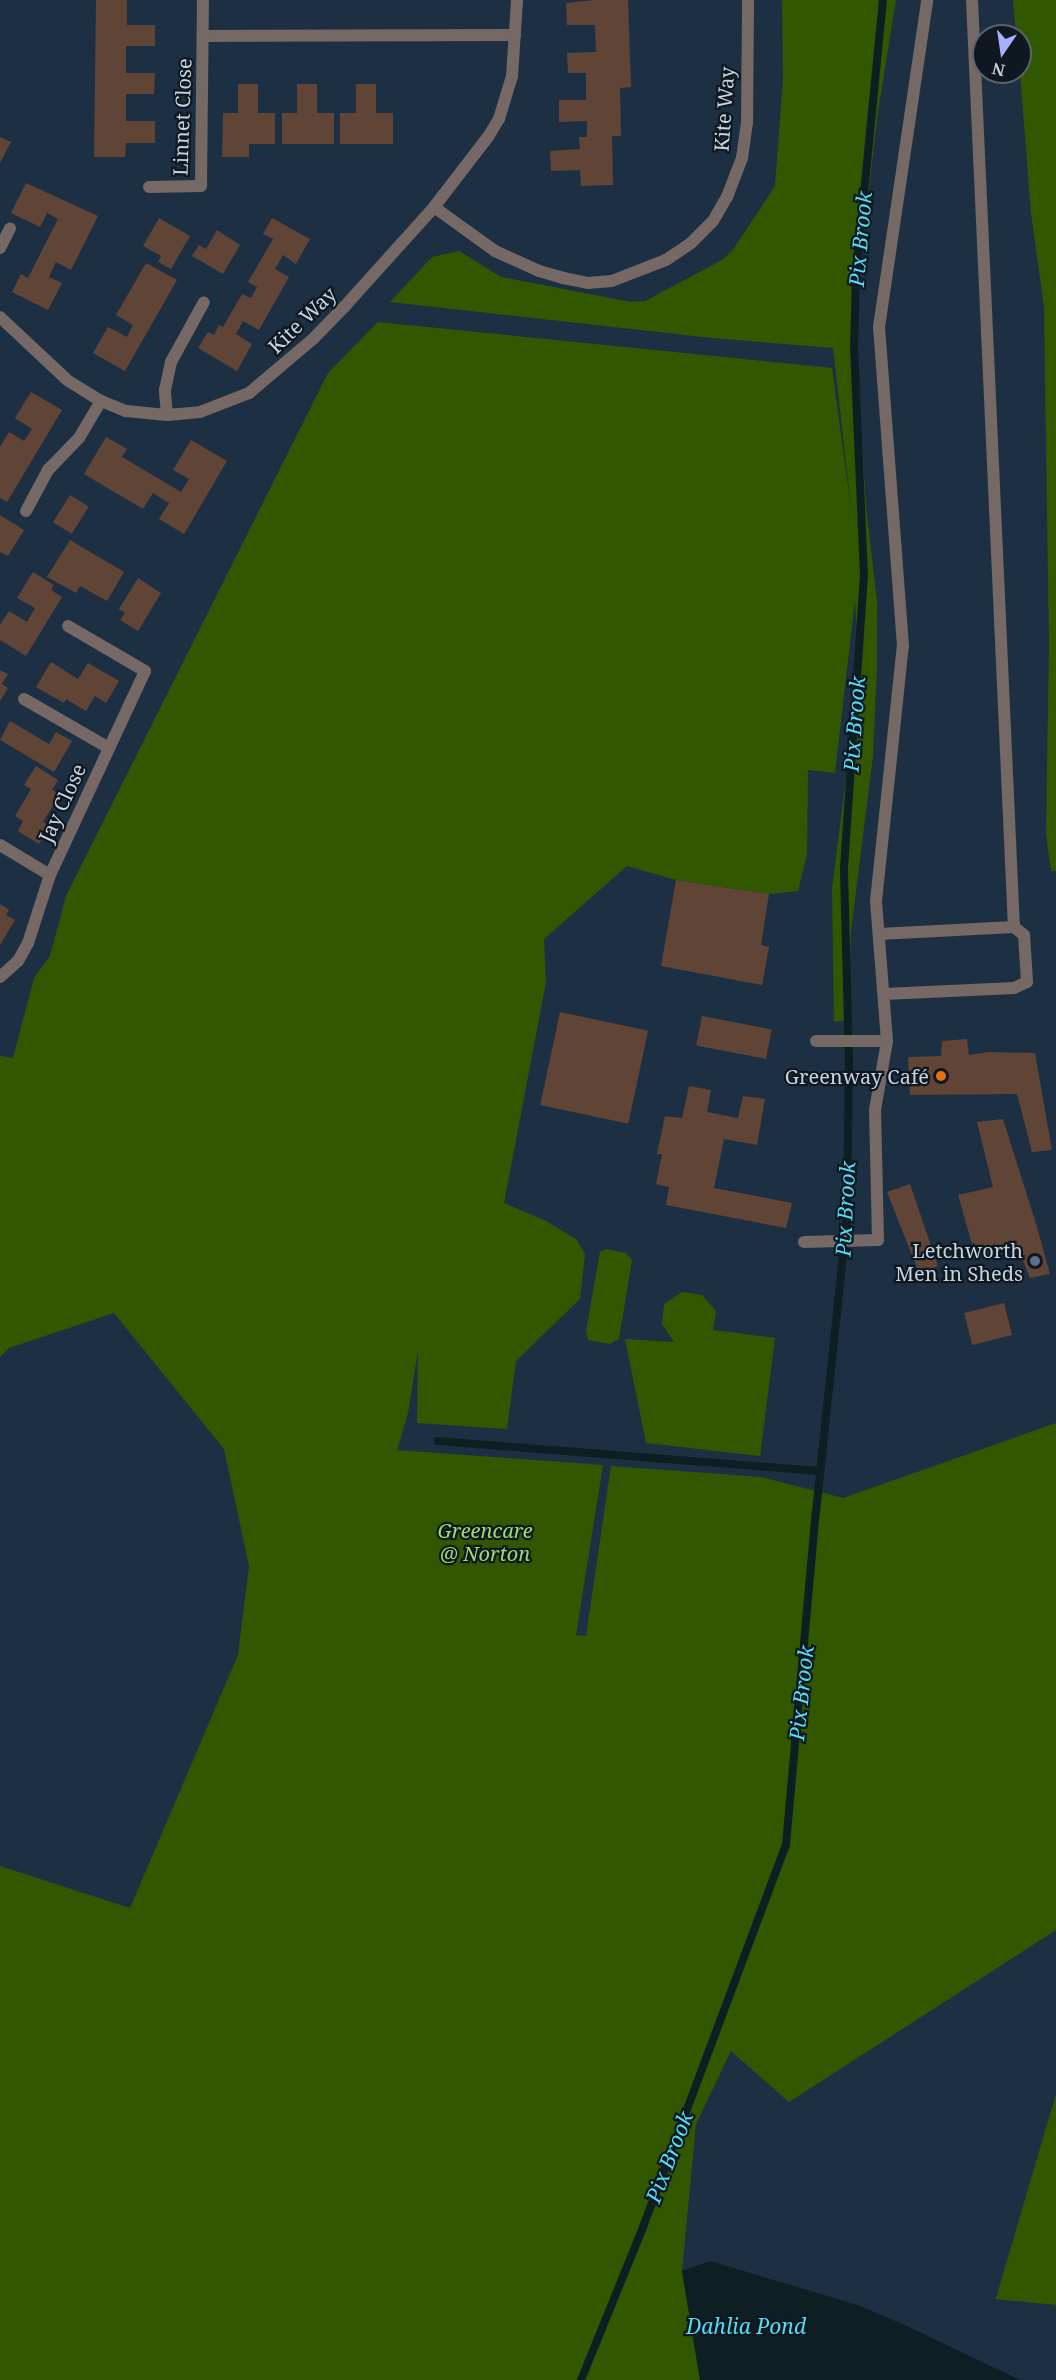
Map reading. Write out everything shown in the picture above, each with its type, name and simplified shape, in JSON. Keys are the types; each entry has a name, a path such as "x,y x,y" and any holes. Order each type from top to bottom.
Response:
{"street":[{"name":"Linnet Close","path":"149,187 201,186 203,0"},
{"name":"Kite Way","path":"0,317 67,380 101,401 126,411 167,415 210,409 249,393 264,384 345,306 434,207 499,119 512,76 517,0"},
{"name":"Kite Way","path":"434,207 495,251 539,271 563,278 588,282 612,281 666,260 691,243 713,221 727,197 742,158 747,123 748,0"},
{"path":"804,1242 878,1240 875,1110 887,1041 876,901 903,646 879,327 927,0"},
{"path":"972,0 1014,927"},
{"name":"Linnet Close","path":"204,36 515,35"},
{"path":"0,248 10,228"},
{"path":"167,415 165,390 171,362 204,302"},
{"path":"26,511 48,470 79,438 101,401"},
{"name":"Jay Close","path":"0,977 18,961 28,942 50,875 144,671 68,626"},
{"name":"Jay Close","path":"24,699 109,748"},
{"name":"Jay Close","path":"0,845 50,875"},
{"path":"879,934 1014,927 1024,935 1027,982 1014,988 884,994"},
{"path":"816,1041 887,1041"}],"green space":[{"name":"Greencare @ Norton","path":"782,0 896,0 878,111 858,284 858,375 866,507 877,602 877,668 873,756 851,931 848,1020 834,1022 832,888 850,748 857,635 855,600 835,773 808,770 807,854 798,891 769,894 676,880 627,866 544,939 546,982 504,1203 546,1221 576,1239 585,1254 580,1299 516,1361 507,1429 417,1423 418,1351 408,1413 397,1450 603,1465 576,1635 586,1636 611,1466 761,1477 843,1498 1056,1423 1056,1930 789,2102 731,2051 696,2124 682,2271 700,2380 0,2380 0,1866 130,1908 238,1655 249,1566 224,1449 114,1313 9,1348 0,1357 0,1056 13,1058 34,978 50,956 66,896 328,373 378,322 832,368 852,515 833,348 712,338 390,302 432,257 459,251 501,277 631,302 645,301 722,260 732,251 775,186 783,79"},
{"path":"1013,0 1056,0 1056,871 1051,871 1046,834 1049,646 1044,307 1031,213 1021,84 1032,84 1032,24 1015,24"},
{"path":"606,1249 626,1253 632,1260 619,1339 610,1344 588,1340 586,1331 600,1252"},
{"path":"682,1292 702,1295 716,1311 713,1330 775,1338 760,1456 646,1443 625,1339 674,1342 662,1324 664,1304"},
{"path":"1056,2094 1056,2305 995,2299 996,2298"}],"water":[{"name":"Dahlia Pond","path":"710,2261 858,2305 1020,2380 700,2380 682,2271"}],"building":[{"path":"96,0 127,0 127,25 155,25 155,46 126,46 126,73 155,73 154,94 126,94 126,121 155,121 155,143 126,143 125,157 94,157"},
{"path":"628,0 631,87 620,88 621,136 612,136 613,185 581,186 580,170 551,171 550,151 580,149 579,137 587,137 587,121 559,122 559,100 586,100 586,73 568,73 567,53 596,52 595,25 567,25 566,3"},
{"path":"238,84 258,84 258,113 275,113 275,144 249,144 249,157 222,157 223,113 238,113"},
{"path":"297,84 317,84 317,113 334,113 334,144 282,144 282,113 297,113"},
{"path":"356,84 376,84 376,113 393,113 393,144 340,144 340,113 356,113"},
{"path":"0,137 11,142 0,163"},
{"path":"26,183 98,216 71,270 56,262 49,277 62,283 48,310 12,292 21,274 28,278 58,219 47,213 40,227 11,213"},
{"path":"159,218 190,236 171,269 158,262 161,256 143,246"},
{"path":"272,218 310,239 296,264 283,255 275,269 289,277 259,330 243,321 236,334 252,344 237,371 198,348 208,332 214,335 219,325 223,327 242,294 251,298 257,287 248,282 273,239 263,234"},
{"path":"217,230 240,245 223,274 192,256 199,245 206,249"},
{"path":"146,263 177,280 125,371 93,353 108,327 127,337 133,325 116,315"},
{"path":"31,392 62,410 7,502 0,498 0,447 9,432 24,441 32,429 15,418"},
{"path":"106,437 127,449 122,457 181,492 189,479 173,470 191,440 227,461 184,534 159,519 169,503 153,493 143,509 84,474"},
{"path":"70,495 89,507 72,534 53,522"},
{"path":"0,515 24,530 8,556 0,552"},
{"path":"70,540 124,572 107,601 80,586 76,593 47,577"},
{"path":"33,572 54,585 51,590 62,597 26,656 0,640 0,625 9,611 27,622 35,608 17,598"},
{"path":"138,578 161,593 138,631 120,620 125,613 119,609"},
{"path":"51,662 78,679 88,663 119,681 106,703 95,696 86,711 66,699 64,703 36,687"},
{"path":"0,670 8,674 2,684 8,688 0,701"},
{"path":"10,721 49,744 56,732 72,741 54,772 0,740"},
{"path":"36,766 58,780 52,790 60,794 43,822 50,826 39,844 18,831 23,821 15,816 31,789 24,785"},
{"path":"676,880 769,894 761,945 769,947 762,985 661,966"},
{"path":"0,904 9,910 6,915 15,920 0,945"},
{"path":"560,1012 648,1031 628,1124 540,1105"},
{"path":"702,1016 772,1030 766,1059 696,1045"},
{"path":"967,1039 969,1055 989,1052 1035,1053 1052,1150 1032,1152 1017,1094 910,1095 908,1057 941,1056 942,1041"},
{"path":"689,1086 711,1090 707,1112 738,1118 743,1096 765,1099 757,1145 724,1139 714,1188 792,1203 786,1228 666,1205 669,1187 656,1184 662,1154 657,1154 665,1116 682,1118"},
{"path":"1003,1119 1050,1274 1030,1278 1017,1246 976,1258 958,1195 993,1187 977,1122"},
{"path":"910,1184 938,1266 919,1273 887,1192"},
{"path":"1004,1303 1012,1335 972,1345 964,1313"}],"waterway":[{"name":"Pix Brook","path":"581,2380 643,2227 786,1845 816,1512 847,1216 849,1062 844,868 864,576 854,351 856,275 883,0"},
{"path":"438,1441 820,1471"}],"place":[{"name":"Greenway Café","path":"941,1076"},
{"name":"Letchworth Men in Sheds","path":"1035,1261"}]}
